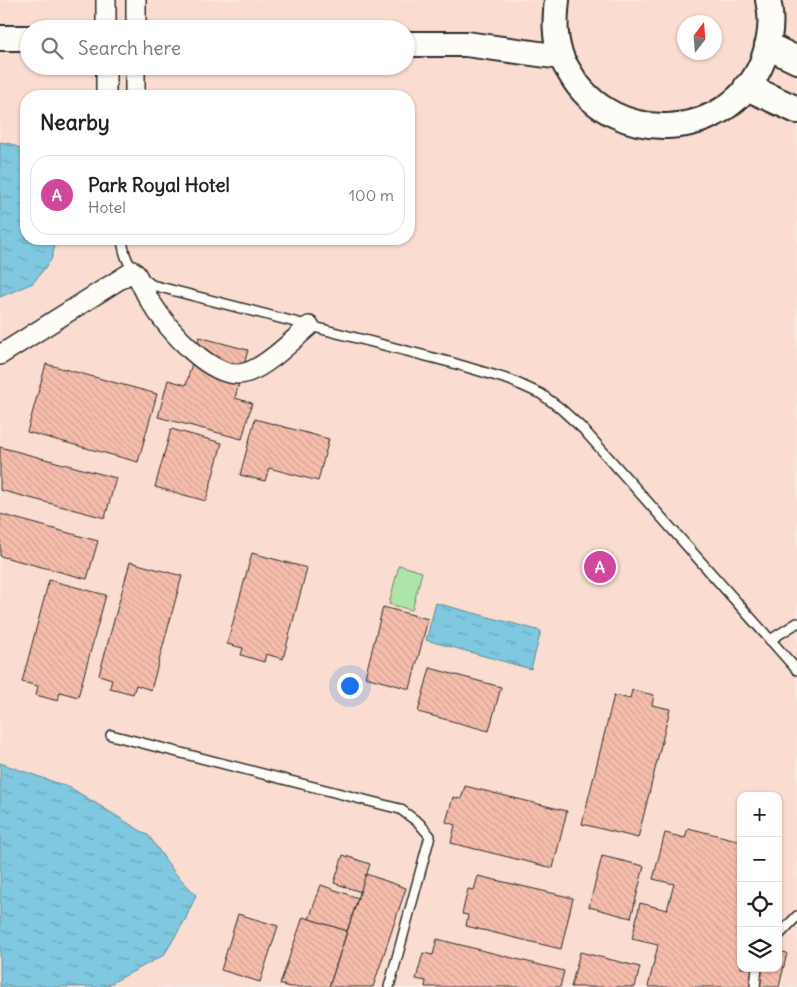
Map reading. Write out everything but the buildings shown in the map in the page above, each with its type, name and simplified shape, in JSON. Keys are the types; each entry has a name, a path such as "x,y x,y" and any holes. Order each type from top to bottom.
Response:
{"main road":[{"path":"768,46 797,60"},
{"path":"748,87 797,110"}],"street":[{"path":"106,0 106,20"},
{"path":"136,0 136,20"},
{"path":"557,0 555,25 561,57 577,85 600,107 630,122 662,127 694,123 724,109 748,87 760,68 768,46 771,13 768,0"},
{"path":"0,38 20,38"},
{"path":"415,44 466,44 561,57"},
{"path":"106,75 106,90"},
{"path":"135,75 135,90"},
{"path":"0,355 134,272 149,300 175,335 198,356 214,367 233,374 247,372 275,356 309,326"}],"lane":[{"path":"123,245 134,272 152,285 453,363 510,380 541,394 560,408 582,429 797,670"},
{"path":"770,640 797,623"},
{"path":"111,735 400,810 420,823 430,836 388,987"},
{"path":"782,932 797,916"},
{"path":"755,987 757,972"}],"shaded area":[{"path":"0,0 797,0 797,987 0,987"}],"green space":[{"path":"399,565 422,572 412,610 389,604"}],"water":[{"path":"0,142 20,148 20,245 55,245 51,260 33,283 0,297"},
{"path":"436,603 541,631 531,669 426,640"},
{"path":"0,763 71,788 149,836 174,872 196,895 185,920 164,955 104,987 0,987"}],"place":[{"name":"Park Royal Hotel","path":"600,567"}]}
